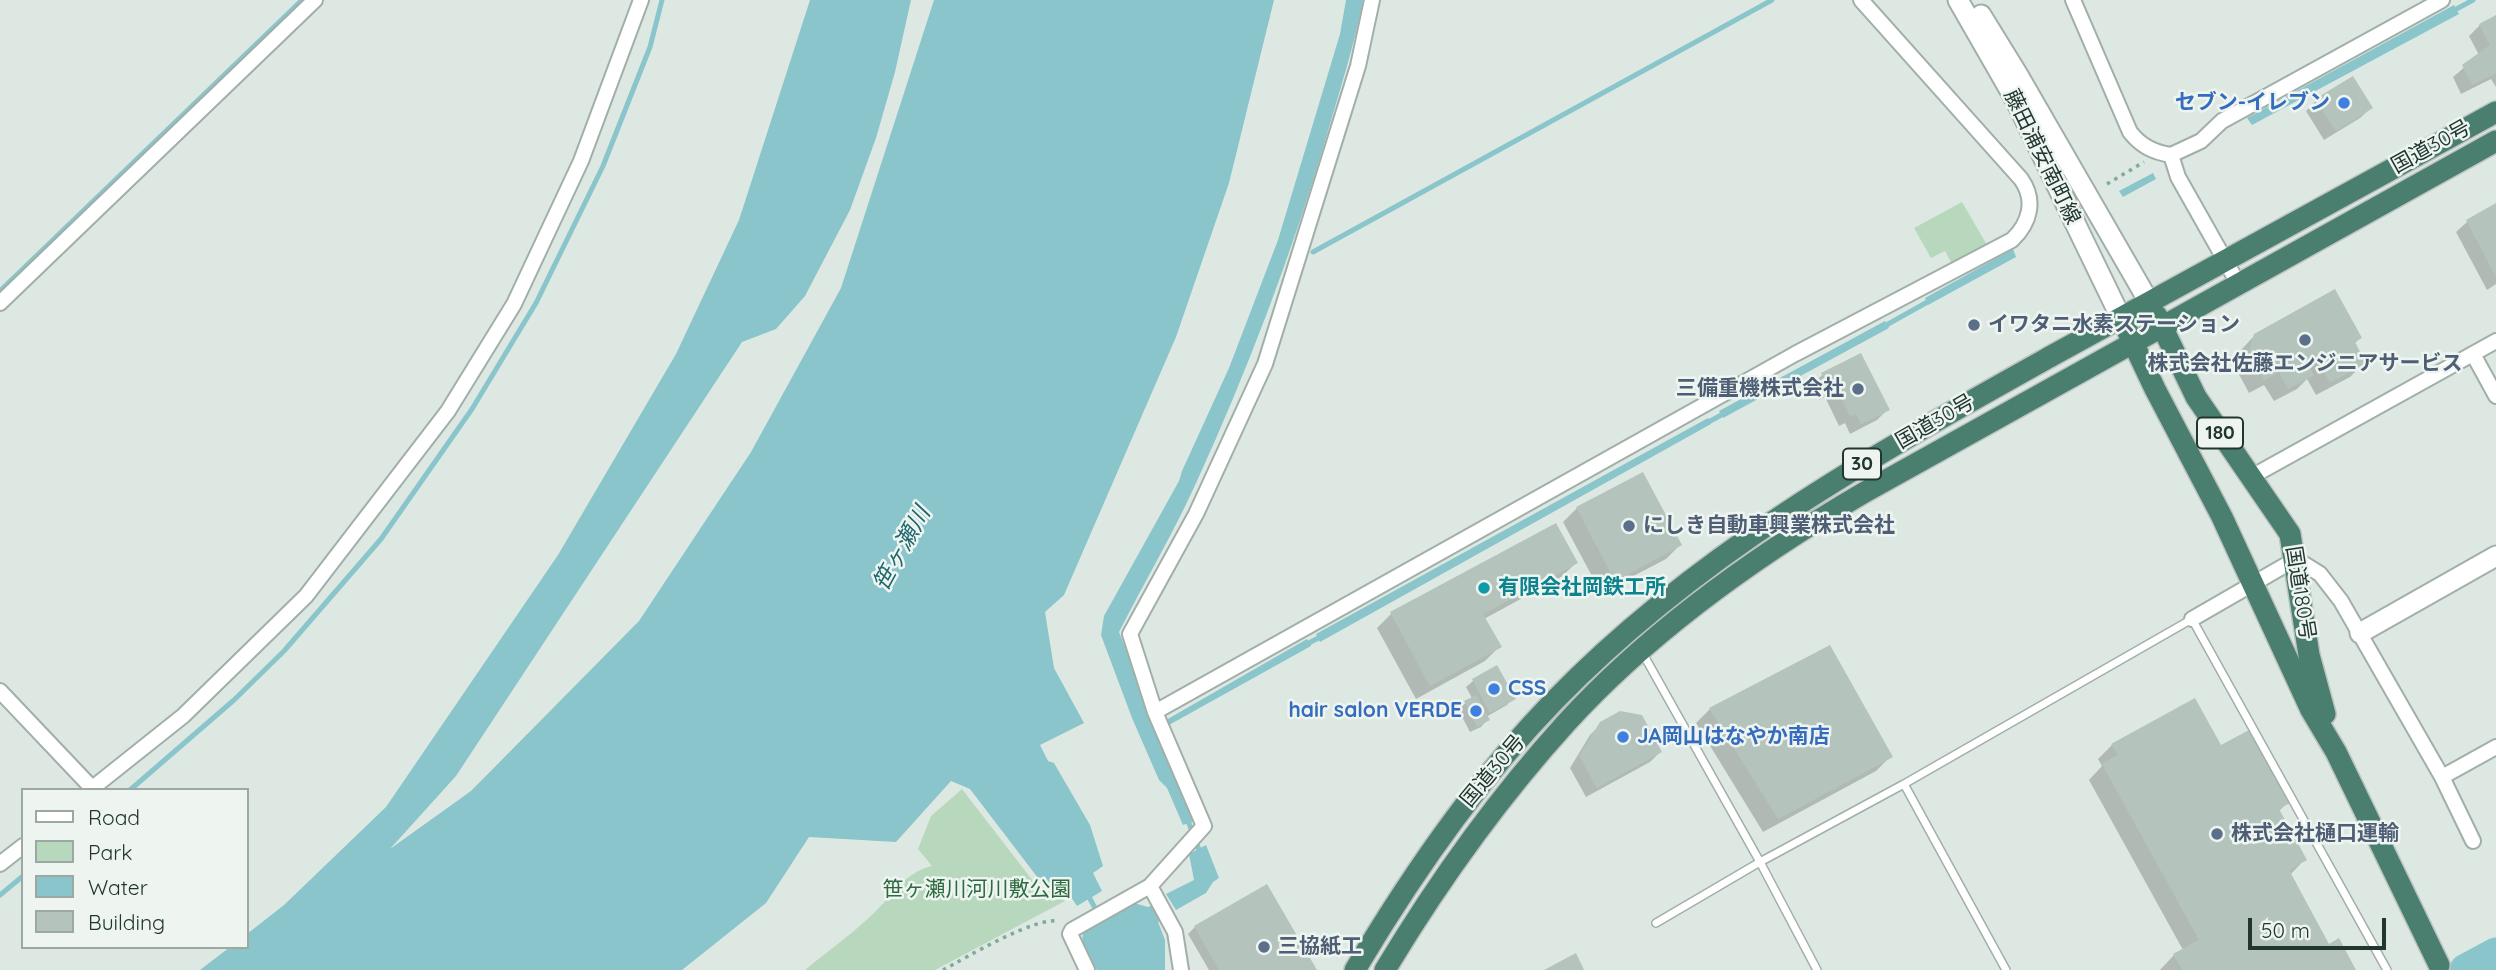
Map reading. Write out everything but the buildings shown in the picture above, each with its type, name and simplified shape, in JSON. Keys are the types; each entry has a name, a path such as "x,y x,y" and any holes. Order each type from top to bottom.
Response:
{"highway":[{"name":"国道30号","path":"1355,970 1414,873 1464,806 1553,702 1628,630 1695,575 1811,495 1979,397 2496,111"},
{"name":"国道30号","path":"1385,970 1483,821 1568,721 1642,651 1706,596 1821,518 2496,141"},
{"name":"国道180号","path":"2149,302 2196,397 2290,534 2309,655 2336,752"},
{"name":"国道180号","path":"2121,318 2222,517 2311,710 2336,752 2440,967"}],"street":[{"path":"0,303 315,0"},
{"path":"92,788 183,716 306,596 448,411 514,304 581,161 641,0"},
{"path":"1087,970 1072,942 1070,934 1074,928 1114,904 1154,893 1204,826 1159,721 1130,634 1196,514 1265,364 1358,66 1372,0"},
{"path":"1159,721 1795,354 2012,240 2023,230 2030,208 2026,186 1862,0"},
{"name":"藤田浦安南町線","path":"1958,0 2015,101 2121,318"},
{"name":"藤田浦安南町線","path":"1970,0 1983,9 2149,302"},
{"path":"2073,0 2130,132 2137,142 2165,154 2239,285"},
{"path":"2165,154 2201,141 2222,121 2442,0"},
{"path":"2251,477 2496,341"},
{"path":"2473,354 2496,396"},
{"path":"2360,633 2496,556"},
{"path":"2192,619 2295,559 2320,574 2360,633 2442,777 2473,841"},
{"path":"0,691 90,788"},
{"path":"2442,777 2496,747"},
{"path":"0,864 21,848"},
{"path":"1154,893 1170,920 1178,944 1181,970"}],"lane":[{"path":"1656,923 2192,619 2387,970"},
{"path":"1642,651 1817,970"},
{"path":"1904,784 2006,970"}],"path":[{"path":"2107,184 2165,154"},
{"path":"943,970 983,948 1046,921 1057,919 1074,928"}],"green space":[{"path":"1962,202 1987,245 1952,264 1945,251 1931,258 1914,228"},
{"name":"笹ヶ瀬川河川敷公園","path":"962,789 1033,881 1065,901 935,970 805,970 869,918 908,878 932,866 918,849 931,816"}],"water":[{"name":"笹ヶ瀬川","path":"810,0 911,0 895,72 876,138 850,210 805,296 776,329 742,342 456,776 390,849 471,791 639,621 751,452 841,288 934,0 1274,0 1229,183 1176,337 1064,595 1045,612 1054,668 1084,723 1040,745 1048,761 1054,763 1090,825 1103,866 1093,873 1102,891 1077,906 1067,891 1056,889 1038,878 970,789 951,781 896,842 809,837 766,903 682,970 200,970 227,949 248,949 248,933 284,905 386,807 558,555 676,354 739,220"},
{"path":"1346,0 1363,0 1326,138 1283,269 1234,397 1197,481 1119,632 1194,821 1183,825 1167,788 1159,780 1132,718 1101,635 1104,616 1179,481 1229,368 1278,240 1340,34"},
{"path":"2454,5 2459,14 2252,125 2247,118"},
{"path":"2153,173 2156,179 2123,197 2119,191"},
{"path":"2013,249 2016,257 1928,305 1925,298"},
{"path":"1885,321 1889,328 1723,418 1719,411"},
{"path":"1708,418 1711,424 1320,642 1316,634"},
{"path":"1307,639 1311,646 1169,725 1166,720"},
{"path":"1206,845 1219,878 1206,893 1176,910 1166,894 1194,880 1189,854"},
{"path":"1127,901 1148,907 1153,905 1162,920 1158,922 1165,940 1165,970 1097,970 1089,960 1083,943 1085,925"}],"waterway":[{"path":"0,291 302,0"},
{"path":"132,788 234,700 284,651 381,539 472,409 536,303 603,166 650,47 662,0"},
{"path":"1313,252 1772,0"},
{"path":"2451,12 2473,0"},
{"path":"1881,328 1931,300"},
{"path":"1703,425 1725,413"},
{"path":"1305,645 1324,635"},
{"path":"1187,818 1201,855"},
{"path":"0,895 21,878"},
{"path":"1087,893 1097,912"},
{"path":"2466,970 2496,954"}],"place":[{"name":"セブン-イレブン","path":"2344,103"},
{"name":"イワタニ水素ステーション","path":"1974,325"},
{"name":"株式会社佐藤エンジニアサービス","path":"2305,340"},
{"name":"三備重機株式会社","path":"1858,389"},
{"name":"にしき自動車興業株式会社","path":"1629,526"},
{"name":"有限会社岡鉄工所","path":"1484,588"},
{"name":"CSS","path":"1494,689"},
{"name":"hair salon VERDE","path":"1476,711"},
{"name":"JA岡山はなやか南店","path":"1623,737"},
{"name":"株式会社樋口運輸","path":"2217,834"},
{"name":"三協紙工","path":"1264,947"}]}
